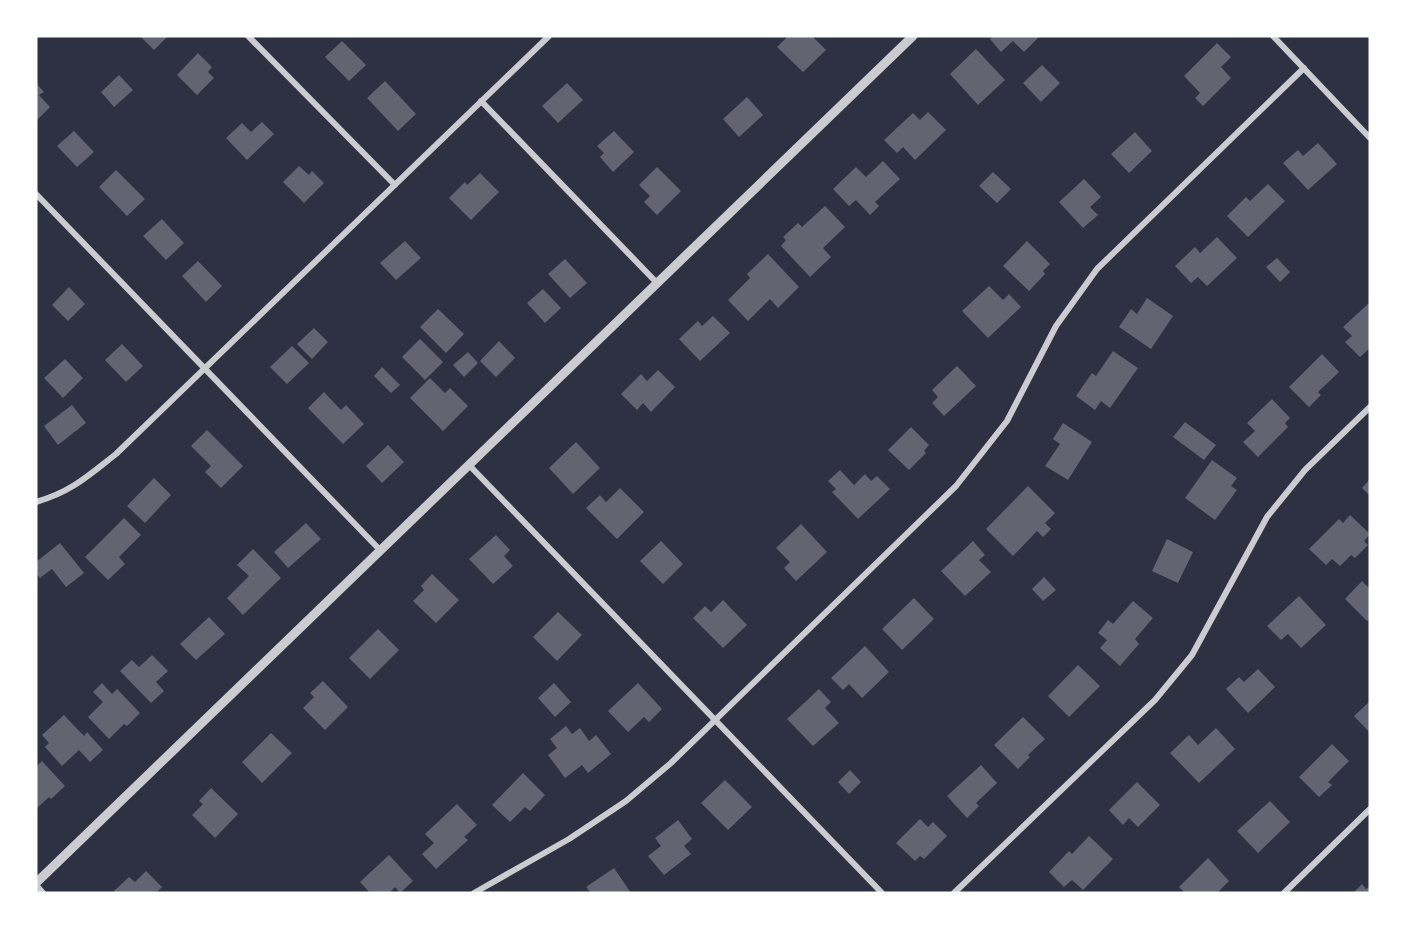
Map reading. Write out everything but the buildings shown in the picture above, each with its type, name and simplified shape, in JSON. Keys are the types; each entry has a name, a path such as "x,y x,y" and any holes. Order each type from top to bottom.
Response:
{"street":[{"path":"248,36 395,184"},
{"path":"36,502 79,484 116,454 549,36"},
{"path":"43,893 36,884 913,36"},
{"path":"1273,36 1370,138"},
{"path":"474,893 569,839 627,801 716,720 956,486 1007,421 1056,326 1097,268 1304,69"},
{"path":"481,101 657,283"},
{"path":"36,194 380,550"},
{"path":"954,893 1155,700 1192,655 1267,517 1305,471 1370,407"},
{"path":"469,465 882,893"},
{"path":"1284,893 1370,809"}]}
